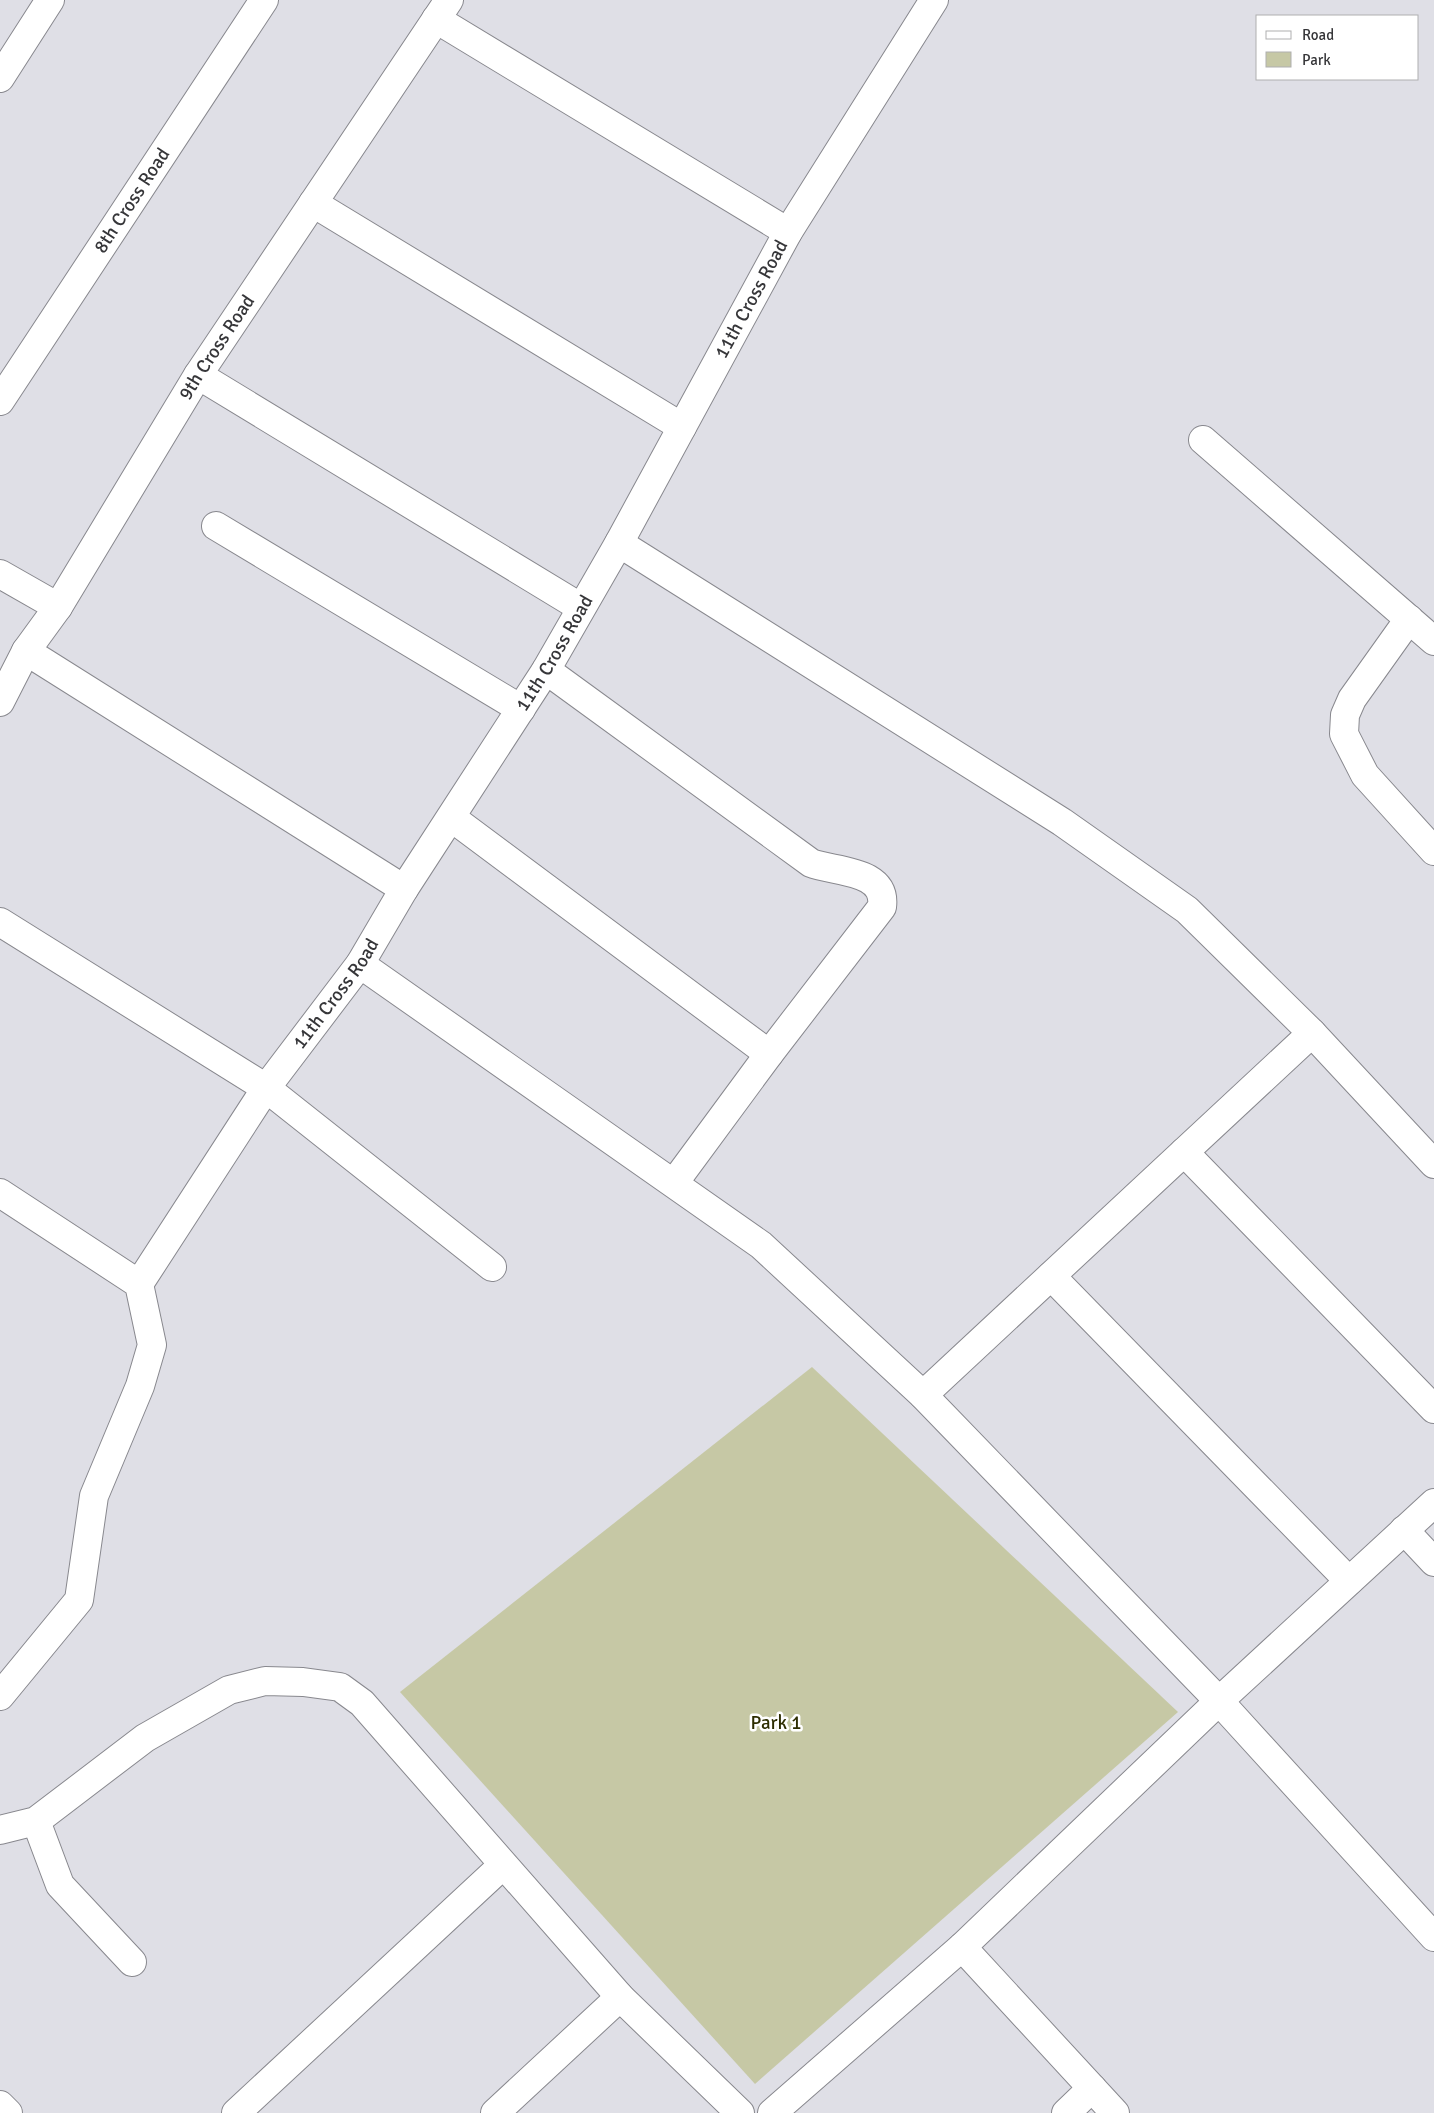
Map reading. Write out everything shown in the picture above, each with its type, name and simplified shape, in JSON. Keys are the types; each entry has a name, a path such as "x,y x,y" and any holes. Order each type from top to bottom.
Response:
{"street":[{"path":"0,78 50,0"},
{"name":"8th Cross Road","path":"0,401 264,0"},
{"name":"11th Cross Road","path":"139,1284 266,1088 360,964 404,889 452,818 546,670 580,607 619,543 788,232 934,0"},
{"path":"443,10 788,232"},
{"name":"9th Cross Road","path":"0,702 26,651 58,607 198,375 443,10"},
{"path":"312,203 682,427"},
{"path":"198,375 580,607"},
{"path":"1203,440 1434,641"},
{"path":"216,526 521,709"},
{"path":"619,543 1062,822 1187,910 1312,1033 1434,1164"},
{"path":"0,574 58,607"},
{"path":"1409,619 1352,699 1345,715 1344,734 1365,775 1434,851"},
{"path":"26,651 404,889"},
{"path":"546,670 811,863 846,870 866,878 880,891 883,898 882,907 769,1054 674,1183"},
{"path":"452,818 769,1054"},
{"path":"0,922 266,1088 492,1267"},
{"path":"360,964 761,1245 923,1395 1219,1701 1434,1937"},
{"path":"923,1395 1312,1033"},
{"path":"1184,1152 1434,1409"},
{"path":"0,1193 139,1284 152,1345 140,1386 94,1496 79,1600 0,1696"},
{"path":"1051,1276 1349,1581"},
{"path":"772,2113 962,1946 1219,1701 1434,1503"},
{"path":"1404,1530 1434,1562"},
{"path":"0,1830 36,1821 146,1738 229,1690 265,1681 303,1682 340,1687 362,1703 502,1866 620,1997 740,2113"},
{"path":"36,1821 60,1885 132,1962"},
{"path":"236,2113 502,1866"},
{"path":"962,1946 1115,2113"},
{"path":"495,2113 620,1997"},
{"path":"1066,2113 1092,2088"},
{"path":"0,2104 8,2113"}],"green space":[{"name":"Park 1","path":"812,1367 1178,1712 755,2084 400,1692"}]}
